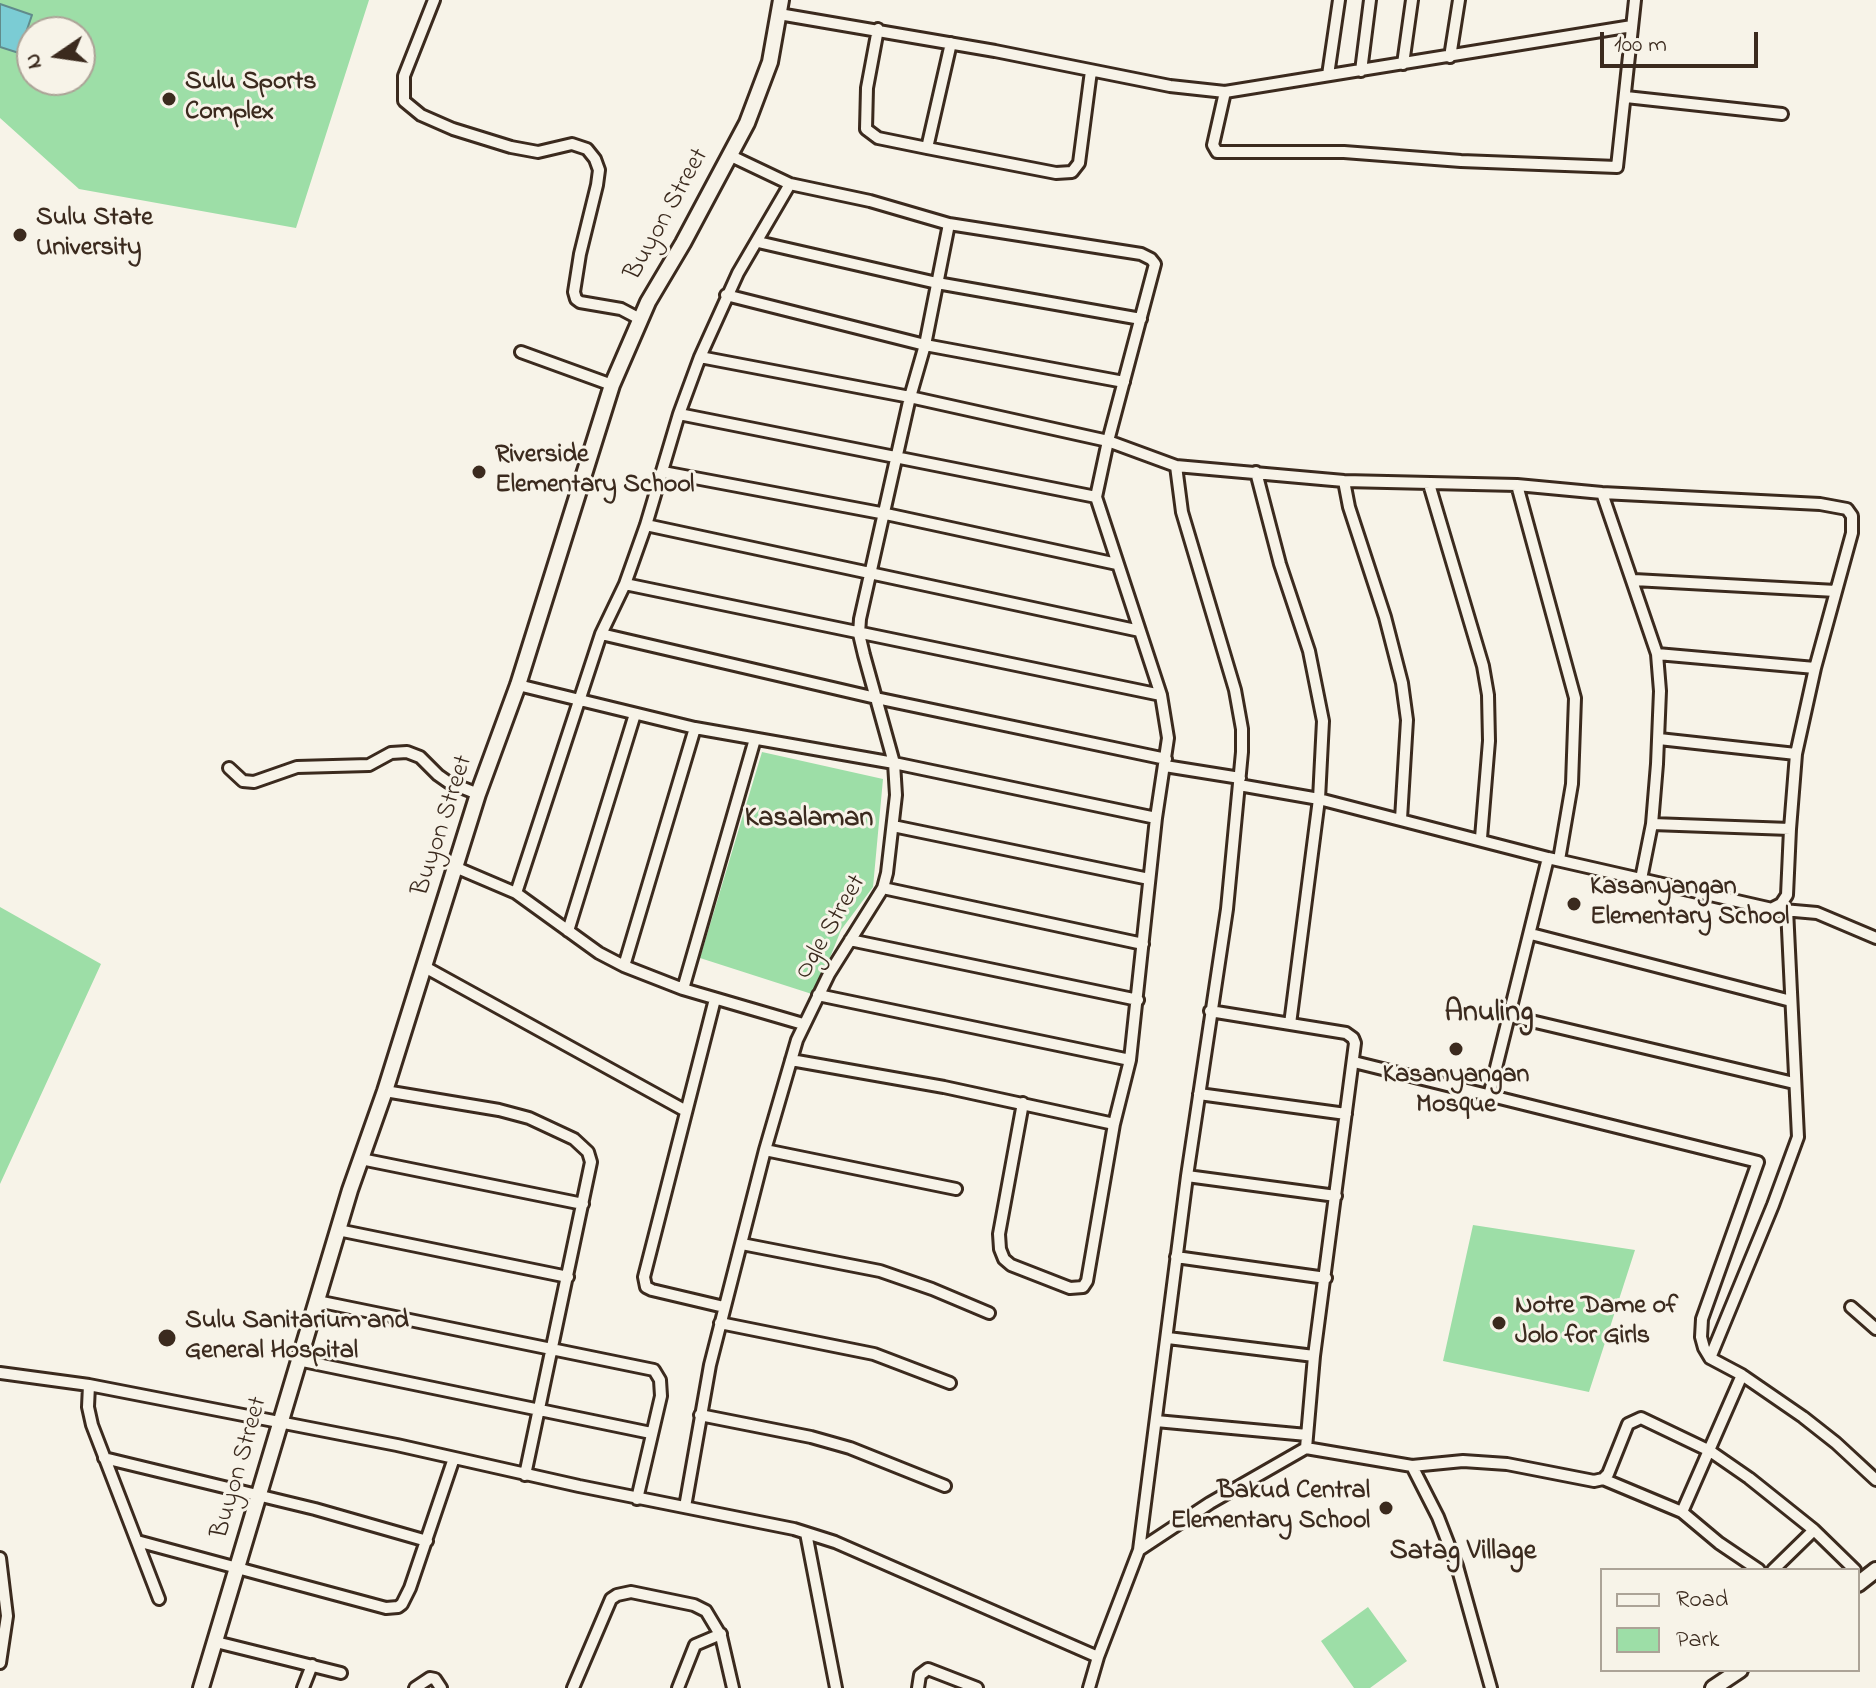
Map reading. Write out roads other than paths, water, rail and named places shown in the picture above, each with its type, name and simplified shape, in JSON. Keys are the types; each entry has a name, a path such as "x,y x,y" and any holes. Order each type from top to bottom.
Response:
{"main road":[{"name":"Buyon Street","path":"201,1688 338,1230 478,794 518,685 612,385 640,319 747,123 770,62 780,7"},
{"path":"1713,1688 1737,1672"}],"street":[{"path":"434,0 404,76 404,101 421,115 453,129 511,147 538,152 572,144 587,149 599,170 580,254 574,292 576,299 621,309 640,319"},
{"path":"1328,75 1339,0"},
{"path":"1361,71 1370,0"},
{"path":"1403,64 1412,0"},
{"path":"1450,57 1459,0"},
{"path":"1225,92 1213,145 1217,152 1344,152 1461,161 1617,167 1635,0"},
{"path":"780,7 1091,71 1170,86 1225,92 1632,26"},
{"path":"878,29 867,88 866,129 878,138 927,148 1056,173 1072,172 1079,163 1091,71"},
{"path":"927,148 951,43"},
{"path":"1626,97 1782,114"},
{"path":"729,155 790,184 870,201 949,224 1147,256 1155,263 1096,497 1161,695 1166,722 1165,762 1156,818 1130,1060 1114,1124 1087,1281 1083,1287 1070,1288 1011,1265 1000,1249 999,1234 1023,1103"},
{"path":"516,893 601,634 625,584 700,357 726,295 790,184"},
{"name":"Ogle Street","path":"685,1507 700,1415 720,1323 791,1060 803,1024 818,995 883,888 896,795 894,763 859,634 860,619 910,397 925,345 949,224"},
{"path":"758,242 937,283 1141,319"},
{"path":"726,295 925,345 1124,382"},
{"path":"521,352 612,385"},
{"path":"700,357 910,397 1108,441 1176,466 1344,481 1517,485 1602,493 1820,504 1847,509 1853,523 1796,754 1787,895 1781,904 1772,909"},
{"path":"679,414 1096,497"},
{"path":"1089,1688 1139,1550 1187,1176 1227,909 1240,782 1240,712 1186,527 1176,466"},
{"path":"663,472 886,514 1117,564"},
{"path":"1256,472 1280,564 1315,676 1323,721 1319,799 1290,1024"},
{"path":"1344,481 1402,683 1407,720 1401,819"},
{"path":"1429,484 1483,666 1488,695 1489,741 1481,838"},
{"path":"1489,1096 1572,784 1575,698 1517,485"},
{"path":"1602,493 1657,654 1659,739 1652,824 1641,879"},
{"path":"646,525 1140,631"},
{"path":"1634,580 1836,591"},
{"path":"625,584 1161,695"},
{"path":"601,634 1165,762 1641,879 1772,909 1817,913 1876,938"},
{"path":"1657,654 1815,668"},
{"path":"518,685 695,728 894,763 1156,818"},
{"path":"568,931 635,714"},
{"path":"624,966 695,728"},
{"path":"683,989 755,739"},
{"path":"1659,739 1796,754"},
{"path":"229,768 243,781 254,782 297,767 369,765 391,753 407,752 420,757 448,782 478,794"},
{"path":"1652,824 1790,829"},
{"path":"893,826 1149,879"},
{"path":"455,867 516,893 624,966 683,989 803,1024"},
{"path":"883,888 1143,944"},
{"path":"1710,1358 1798,1137 1787,909"},
{"path":"1531,934 1791,1001"},
{"path":"850,940 1138,1000"},
{"path":"423,966 686,1111"},
{"path":"818,995 1130,1060"},
{"path":"715,999 644,1282 652,1290 724,1307"},
{"path":"1210,1011 1349,1034 1355,1043 1314,1356 1306,1448"},
{"path":"1510,1016 1794,1083"},
{"path":"791,1060 1023,1103 1114,1124"},
{"path":"1354,1062 1758,1162 1702,1319 1701,1337 1710,1358 1742,1375 1836,1443 1876,1480"},
{"path":"385,1091 499,1110 544,1123 583,1146 591,1162 525,1475"},
{"path":"1199,1094 1346,1114"},
{"path":"765,1150 956,1189"},
{"path":"361,1159 583,1204"},
{"path":"1187,1176 1336,1196"},
{"path":"338,1230 568,1277"},
{"path":"742,1244 880,1271 989,1313"},
{"path":"1176,1257 1326,1278"},
{"path":"317,1301 654,1370 660,1380 661,1396 637,1499"},
{"path":"1851,1307 1876,1329"},
{"path":"720,1323 874,1354 950,1383"},
{"path":"1168,1338 1314,1356"},
{"path":"298,1360 651,1433"},
{"path":"0,1373 89,1385 279,1422 806,1533 835,1542 1098,1657"},
{"path":"1682,1512 1742,1375"},
{"path":"89,1385 88,1407 104,1458 159,1599"},
{"path":"700,1415 850,1448 945,1486"},
{"path":"1603,1479 1609,1472 1628,1424 1638,1418 1710,1451 1749,1478 1814,1530 1855,1568"},
{"path":"1156,1421 1307,1435"},
{"path":"1139,1550 1210,1503 1306,1448 1412,1466 1488,1462 1594,1481 1603,1479 1682,1512 1719,1543 1756,1568"},
{"path":"104,1458 427,1541"},
{"path":"137,1541 393,1608 402,1604 427,1541 454,1458"},
{"path":"1412,1466 1438,1517 1457,1566 1491,1688"},
{"path":"1775,1568 1814,1530"},
{"path":"806,1533 833,1687"},
{"path":"0,1558 7,1616 0,1663"},
{"path":"573,1688 611,1599 636,1592 694,1605 710,1615 721,1634 733,1688"},
{"path":"678,1688 695,1645 721,1634"},
{"path":"216,1642 341,1673"},
{"path":"303,1688 312,1665"},
{"path":"918,1688 920,1675 928,1669 977,1688"},
{"path":"415,1688 430,1678 435,1679 441,1688"}],"water":[{"path":"0,4 32,15 16,16 16,52 0,47"}],"place":[{"name":"Sulu Sports Complex","path":"169,99"},
{"name":"Sulu State University","path":"20,235"},
{"name":"Riverside Elementary School","path":"479,472"},
{"name":"Kasanyangan Elementary School","path":"1574,904"},
{"name":"Kasanyangan Mosque","path":"1456,1049"},
{"name":"Notre Dame of Jolo for Girls","path":"1499,1323"},
{"name":"Sulu Sanitarium and General Hospital","path":"167,1338"},
{"name":"Bakud Central Elementary School","path":"1386,1508"}],"district":[{"name":"Kasalaman","path":"809,820"},
{"name":"Anuling","path":"1489,1015"},
{"name":"Satag Village","path":"1463,1553"}]}
